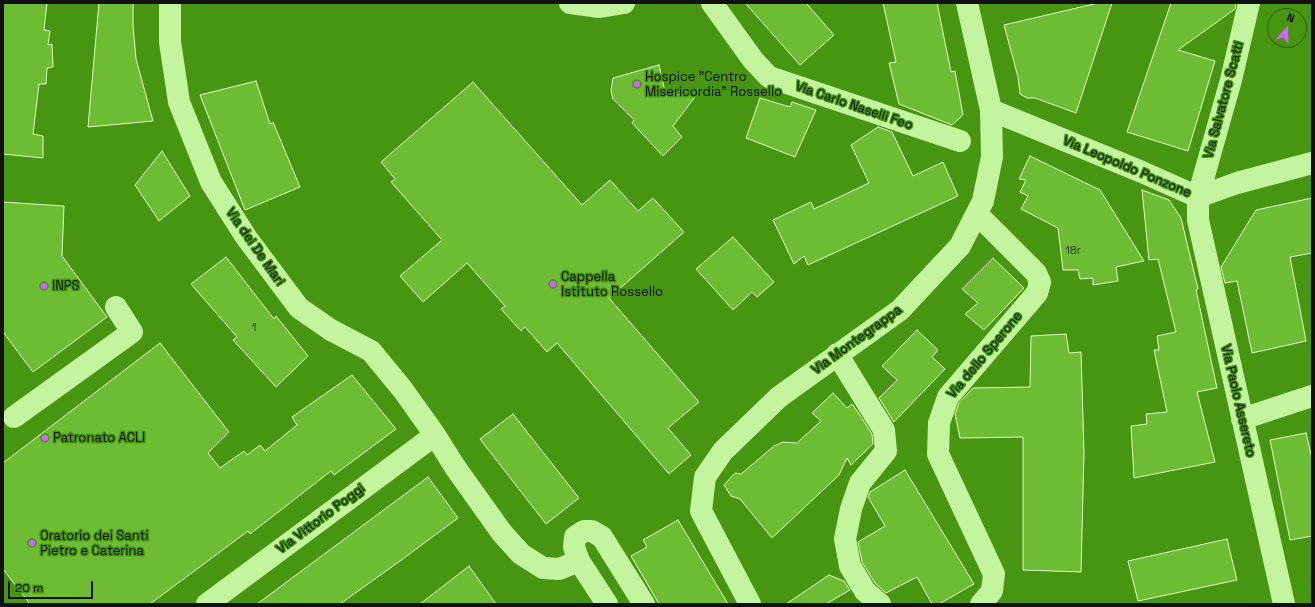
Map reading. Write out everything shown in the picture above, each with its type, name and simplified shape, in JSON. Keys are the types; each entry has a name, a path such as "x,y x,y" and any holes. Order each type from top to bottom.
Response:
{"street":[{"name":"Via dei De Mari","path":"170,3 170,42 179,102 211,182 246,237 298,308 331,330 371,351 403,390 435,434 455,467 502,533 521,554 542,568 559,569 579,561"},
{"path":"570,3 600,7 624,3"},
{"name":"Via Carlo Naselli Feo","path":"712,3 753,60 770,77 960,141"},
{"name":"Via Montegrappa","path":"750,604 701,511 704,477 723,451 779,397 900,310 960,246 983,201 992,157 991,110 967,3"},
{"name":"Via Salvatore Scatti","path":"1198,197 1231,80 1249,3"},
{"name":"Via Leopoldo Ponzone","path":"991,110 1142,172 1198,197 1237,183 1312,163"},
{"name":"Via Paolo Assereto","path":"1198,197 1198,220 1284,604"},
{"name":"Via dello Sperone","path":"977,214 1036,273 1040,282 1037,293 948,397 939,423 938,454 994,574 992,592 981,604"},
{"path":"7,415 132,332 116,307"},
{"path":"837,354 884,430 886,451 860,483 851,509 845,540 850,566 865,591 880,604"},
{"path":"1242,419 1312,396"},
{"name":"Via Vittorio Poggi","path":"207,604 435,434"},
{"path":"607,604 579,561 574,547 575,537 584,531 592,531 602,537 644,604"}],"building":[{"path":"3,3 47,3 44,30 50,31 48,45 52,44 53,67 47,68 46,84 39,84 33,134 43,136 43,158 3,154"},
{"path":"99,3 133,3 136,59 153,121 88,127"},
{"path":"745,3 806,3 834,35 800,65"},
{"path":"883,3 937,3 951,72 955,71 963,115 952,125 899,104 889,63 896,62"},
{"path":"1098,3 1112,3 1076,113 1035,98 1027,98 1020,94 1018,77 1004,25"},
{"path":"1171,3 1236,3 1235,9 1178,50 1215,61 1188,151 1127,132"},
{"path":"659,65 666,96 698,93 673,126 682,137 663,156 632,123 634,120 613,99 611,91 613,78"},
{"path":"256,81 270,124 273,122 300,187 245,210 200,95"},
{"path":"473,82 582,205 610,180 638,211 653,198 684,232 609,298 699,402 668,428 691,455 669,474 557,343 547,352 525,327 521,331 501,309 505,306 467,263 423,302 400,276 442,240 391,182 395,179 381,162"},
{"path":"760,98 790,107 792,102 816,110 795,157 746,138"},
{"path":"878,127 892,132 913,176 943,162 958,196 808,265 804,256 794,264 773,220 811,202 814,209 869,183 851,145"},
{"path":"162,151 190,196 159,221 135,185"},
{"path":"1030,156 1100,190 1144,261 1116,267 1118,281 1093,285 1093,278 1080,279 1078,270 1063,270 1058,228 1021,209 1028,196 1020,192 1026,180 1019,179"},
{"path":"1142,190 1169,200 1181,218 1198,289 1196,290 1217,388 1197,392 1215,462 1134,478 1131,426 1147,424 1146,414 1167,412 1154,350 1159,350 1157,336 1176,332 1158,259 1149,260"},
{"path":"1312,198 1312,253 1290,257 1306,341 1252,353 1237,281 1225,283 1221,267 1256,210"},
{"name":"INPS","path":"3,202 64,206 62,256 107,317 33,372 3,332"},
{"path":"733,237 774,282 757,297 752,292 733,310 696,269"},
{"path":"226,257 274,319 276,316 308,356 276,387 233,340 237,337 191,284"},
{"path":"993,258 1024,288 984,330 965,314 978,303 962,289"},
{"path":"917,330 938,350 932,357 945,369 894,422 879,398 897,380 882,366"},
{"path":"1066,334 1069,353 1081,352 1084,452 1081,572 1023,570 1023,437 960,438 955,414 959,403 973,388 1030,387 1031,336"},
{"path":"160,343 229,432 208,453 220,468 244,451 247,455 260,445 265,451 297,425 292,417 352,375 396,429 334,475 331,471 250,534 248,531 150,604 30,604 3,569 3,463"},
{"path":"833,393 847,408 852,404 872,434 873,444 851,465 847,458 839,475 772,538 740,499 731,496 724,485 735,473 741,474 774,446 783,442 797,443 821,421 812,413"},
{"path":"513,414 579,498 546,524 480,439"},
{"path":"1306,433 1312,459 1312,536 1290,540 1270,440"},
{"path":"905,470 974,584 939,604 932,604 917,577 886,593 875,583 862,562 858,542 885,526 868,497 870,492"},
{"path":"428,477 458,518 340,604 257,604"},
{"path":"678,520 728,604 659,604 631,556 647,547 643,540"},
{"path":"1227,539 1237,580 1138,601 1128,561"},
{"path":"469,566 496,604 420,604"},
{"path":"829,575 844,581 850,590 826,604 786,604"}],"place":[{"name":"Hospice \"Centro Misericordia\" Rossello","path":"637,84"},
{"name":"Cappella Istituto Rossello","path":"553,284"},
{"name":"INPS","path":"44,286"},
{"name":"Patronato ACLI","path":"45,438"},
{"name":"Oratorio dei Santi Pietro e Caterina","path":"32,543"}]}
